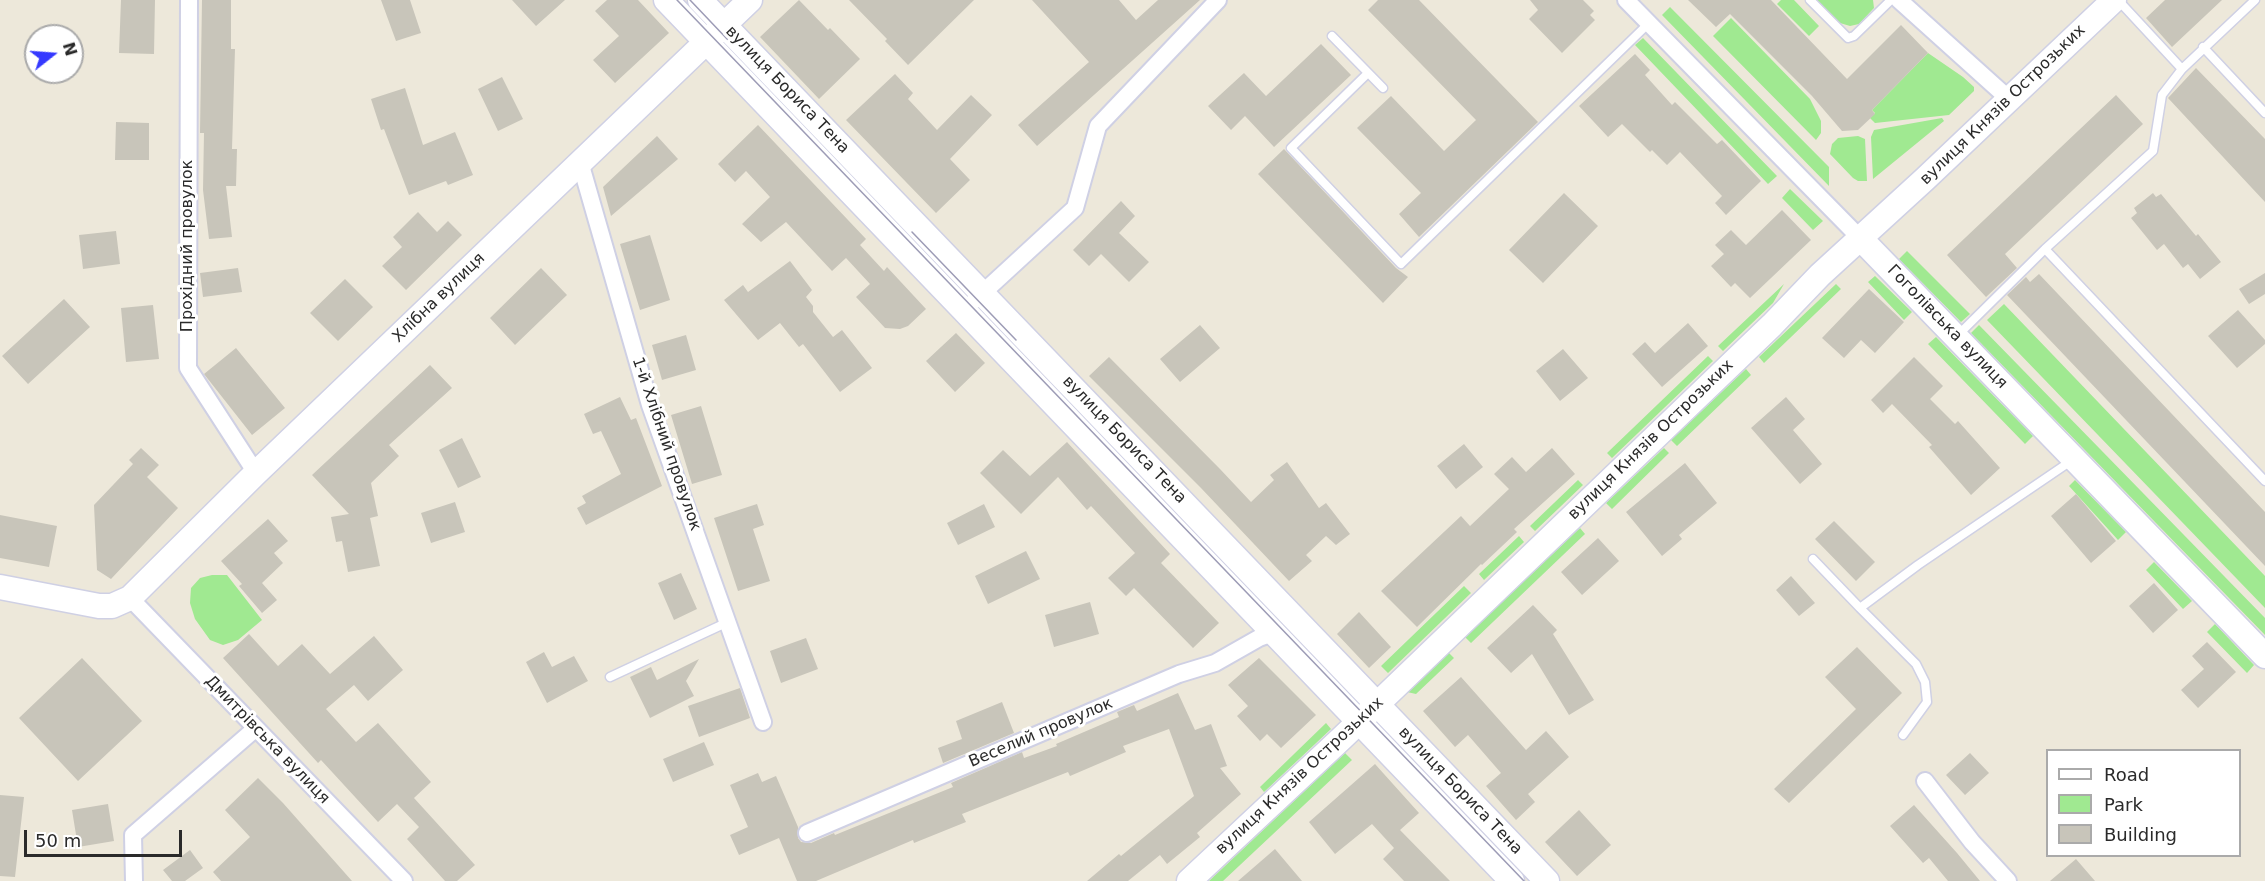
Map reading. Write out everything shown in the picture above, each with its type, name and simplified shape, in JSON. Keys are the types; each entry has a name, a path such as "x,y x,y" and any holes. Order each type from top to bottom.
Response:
{"street":[{"name":"Прохідний провулок","path":"189,0 188,368 255,473"},
{"name":"вулиця Бориса Тена","path":"666,0 1512,881"},
{"name":"вулиця Бориса Тена","path":"700,0 1546,881"},
{"name":"Хлібна вулиця","path":"130,598 255,473 750,0"},
{"path":"964,310 1075,208 1098,126 1218,0"},
{"name":"Гоголівська вулиця","path":"1626,0 1957,336 2265,656"},
{"path":"1899,0 2009,99"},
{"name":"вулиця Князів Острозьких","path":"1190,881 1376,705 1860,238 2116,0"},
{"name":"1-й Хлібний провулок","path":"580,162 650,405 763,722"},
{"path":"0,588 99,606 112,606 130,598"},
{"name":"Дмитрівська вулиця","path":"130,598 404,881"},
{"name":"Веселий провулок","path":"807,833 1179,674 1215,663 1273,633"},
{"path":"135,881 133,834 255,729"},
{"path":"1925,781 1972,842 2008,881"}],"lane":[{"path":"1810,0 1848,38 1854,36 1891,0"},
{"path":"2116,0 2182,69"},
{"path":"1957,336 2045,249 2154,152 2162,95 2182,69 2255,0"},
{"path":"1367,74 1291,148 1401,264 1649,23"},
{"path":"1332,36 1383,88"},
{"path":"2203,48 2265,113"},
{"path":"2045,249 2265,481"},
{"path":"1860,608 1918,565 2074,459"},
{"path":"1813,559 1916,664 1925,682 1927,702 1903,735"},
{"path":"610,676 728,622"}],"green space":[{"path":"1781,0 1794,0 1819,26 1809,36 1777,4"},
{"path":"1817,0 1873,0 1874,8 1859,24 1850,26 1840,23"},
{"path":"1670,7 1829,167 1829,186 1662,15"},
{"path":"1731,18 1810,99 1821,121 1821,133 1816,140 1713,36"},
{"path":"1643,38 1777,176 1768,184 1635,45"},
{"path":"1928,53 1963,77 1974,87 1974,91 1949,115 1875,123 1870,118 1875,113 1872,110"},
{"path":"1942,118 1944,121 1873,179 1871,137 1874,130"},
{"path":"1858,136 1865,139 1867,181 1858,181 1853,178 1830,154 1832,144 1838,138"},
{"path":"1790,189 1823,221 1813,230 1782,198"},
{"path":"1907,251 1970,314 1961,322 1899,259"},
{"path":"1875,276 1912,312 1904,320 1868,282"},
{"path":"1784,284 1773,303 1723,351 1718,346"},
{"path":"1836,284 1841,289 1764,363 1759,357"},
{"path":"2004,304 2265,576 2265,608 1987,320"},
{"path":"1979,325 2265,618 2265,635 1971,333"},
{"path":"1936,337 2033,436 2025,444 1928,344"},
{"path":"1708,356 1713,361 1612,458 1607,453"},
{"path":"1746,369 1751,375 1677,446 1671,440"},
{"path":"1664,448 1669,453 1612,509 1606,503"},
{"path":"1578,480 1583,485 1535,531 1530,526"},
{"path":"2075,480 2126,532 2118,540 2069,486"},
{"path":"1580,528 1585,534 1471,643 1465,637"},
{"path":"1519,536 1524,542 1484,580 1479,574"},
{"path":"2154,562 2192,601 2183,609 2146,570"},
{"path":"227,575 262,620 238,640 223,645 210,640 195,619 190,603 191,588 200,578"},
{"path":"1464,586 1471,593 1388,673 1381,666"},
{"path":"2215,624 2254,665 2247,673 2207,632"},
{"path":"1449,653 1454,658 1416,694 1407,692"},
{"path":"1326,723 1331,729 1264,792 1260,787"},
{"path":"1345,753 1352,760 1223,881 1209,881"}],"building":[{"path":"121,0 155,0 154,54 119,53"},
{"path":"202,0 231,0 231,49 235,49 232,149 237,149 236,186 226,186 232,237 209,239 203,190 204,133 200,133"},
{"path":"381,0 410,0 421,33 396,41"},
{"path":"512,0 565,0 536,26"},
{"path":"607,0 638,0 669,33 615,83 593,60 619,36 595,11"},
{"path":"799,0 860,59 819,99 760,37"},
{"path":"849,0 974,0 908,65 885,41 887,39"},
{"path":"1032,0 1119,0 1136,20 1158,0 1200,0 1037,146 1018,125 1089,62"},
{"path":"1378,0 1419,0 1538,122 1419,237 1399,214 1421,193 1357,128 1391,96 1444,151 1476,120 1368,10"},
{"path":"1530,0 1583,0 1594,11 1590,15 1595,20 1562,53 1529,19 1538,10"},
{"path":"1688,0 1771,0 1847,79 1901,25 1928,53 1872,110 1875,114 1858,130 1842,131 1812,96 1730,14 1716,27"},
{"path":"2165,0 2222,0 2172,47 2146,18"},
{"path":"1321,44 1351,75 1274,147 1245,116 1231,130 1208,106 1244,73 1266,96"},
{"path":"1635,54 1650,70 1645,75 1672,105 1675,102 1717,144 1722,140 1761,181 1726,215 1715,203 1722,196 1680,152 1667,165 1652,150 1650,152 1622,124 1608,137 1579,106"},
{"path":"2196,68 2265,139 2265,202 2168,98"},
{"path":"895,74 913,93 908,99 937,130 971,95 992,115 950,159 970,180 936,213 846,120"},
{"path":"502,77 523,119 498,131 478,89"},
{"path":"405,88 423,145 455,132 473,175 448,185 446,181 409,195 384,129 381,130 371,99"},
{"path":"2116,95 2143,124 2005,254 2017,268 1986,297 1947,255"},
{"path":"116,122 149,123 149,160 115,160"},
{"path":"758,125 866,239 860,245 884,271 887,267 926,309 908,326 900,329 885,328 856,297 870,284 846,258 832,271 786,222 761,242 742,224 770,197 746,171 735,182 718,164"},
{"path":"657,136 678,159 611,216 603,187"},
{"path":"1284,149 1396,268 1408,277 1383,303 1258,174"},
{"path":"1564,193 1598,226 1543,283 1509,250"},
{"path":"2153,193 2156,197 2161,194 2221,262 2200,279 2188,264 2183,268 2164,244 2157,250 2131,218 2137,213 2134,208"},
{"path":"1121,201 1135,216 1119,233 1149,262 1129,282 1101,254 1089,266 1073,250"},
{"path":"1782,210 1811,240 1750,298 1735,283 1731,287 1711,266 1724,254 1715,245 1731,230 1746,245"},
{"path":"418,212 437,232 448,221 462,235 406,290 382,266 402,247 393,237"},
{"path":"116,231 120,264 83,269 79,235"},
{"path":"650,235 670,300 640,310 620,244"},
{"path":"790,261 812,290 806,297 813,306 813,312 833,337 842,330 872,368 840,392 803,344 799,347 780,323 758,340 724,300 743,285 748,292"},
{"path":"238,268 242,292 203,297 200,273"},
{"path":"541,268 567,295 515,345 490,318"},
{"path":"2265,273 2265,294 2249,304 2239,289"},
{"path":"2039,274 2265,512 2265,566 2007,295 2026,277 2030,282"},
{"path":"345,279 373,307 338,341 310,313"},
{"path":"1869,289 1904,322 1875,353 1861,340 1844,358 1822,338"},
{"path":"64,299 90,327 28,384 2,356"},
{"path":"153,305 159,359 126,362 121,308"},
{"path":"2238,310 2265,340 2265,344 2237,368 2208,336"},
{"path":"1688,323 1708,346 1662,387 1632,354 1645,342 1655,353"},
{"path":"1200,325 1220,348 1180,382 1160,359"},
{"path":"956,333 985,363 955,392 926,361"},
{"path":"686,335 696,370 662,380 652,345"},
{"path":"236,348 285,408 252,435 204,374"},
{"path":"1563,349 1588,378 1560,401 1536,371"},
{"path":"1109,357 1251,502 1274,480 1270,475 1287,462 1319,508 1326,503 1350,534 1336,545 1326,536 1306,555 1312,561 1289,581 1201,488 1089,376"},
{"path":"1914,357 1943,386 1930,399 1955,424 1958,421 2000,468 1971,495 1929,447 1932,445 1892,404 1883,413 1871,400"},
{"path":"430,365 452,388 389,445 399,456 371,483 378,516 370,518 380,566 348,572 342,541 336,542 331,517 349,514 312,475"},
{"path":"620,397 631,420 636,418 662,486 586,525 577,508 586,503 582,496 621,474 601,431 593,434 584,414"},
{"path":"1786,397 1805,419 1793,430 1822,464 1800,484 1751,428"},
{"path":"701,406 722,475 692,484 671,415"},
{"path":"462,438 481,477 458,488 439,450"},
{"path":"1067,442 1170,554 1161,563 1219,623 1193,648 1134,588 1126,596 1108,578 1135,553 1091,506 1087,510 1058,477 1021,514 980,473 1003,450 1030,476"},
{"path":"1464,444 1483,467 1456,489 1437,466"},
{"path":"141,448 159,465 147,477 178,508 111,579 97,570 94,505 133,464 129,460"},
{"path":"1552,448 1575,474 1514,529 1517,532 1417,627 1381,591 1461,516 1470,526 1509,489 1494,474 1512,457 1526,472"},
{"path":"1685,463 1717,503 1679,535 1682,539 1662,556 1626,512"},
{"path":"2076,494 2116,541 2091,563 2051,516"},
{"path":"455,502 465,532 431,543 421,513"},
{"path":"757,504 764,525 753,529 770,581 738,591 714,518"},
{"path":"984,504 995,527 958,545 947,523"},
{"path":"0,515 57,526 49,567 0,558"},
{"path":"268,519 288,541 274,553 283,563 262,583 277,600 262,613 239,586 242,584 221,561"},
{"path":"1834,521 1875,562 1856,581 1815,539"},
{"path":"1598,538 1619,561 1582,595 1561,572"},
{"path":"1026,551 1040,579 988,604 975,576"},
{"path":"681,573 697,609 674,620 658,583"},
{"path":"1791,576 1815,603 1799,616 1776,590"},
{"path":"2154,583 2178,610 2153,633 2129,606"},
{"path":"1090,602 1099,634 1054,647 1045,615"},
{"path":"1533,605 1557,630 1553,634 1594,700 1569,715 1532,654 1511,673 1487,648"},
{"path":"1359,612 1391,647 1369,668 1337,634"},
{"path":"249,634 278,666 302,644 330,674 374,636 403,670 368,701 354,685 326,709 356,742 378,723 431,782 414,798 475,865 457,881 445,881 407,839 419,827 397,804 378,822 321,760 318,763 223,658"},
{"path":"806,638 818,669 781,683 770,651"},
{"path":"2207,642 2236,672 2198,708 2181,690 2204,669 2192,656"},
{"path":"1857,647 1902,693 1789,803 1774,789 1856,709 1825,677"},
{"path":"544,652 552,667 574,656 588,681 547,703 526,662"},
{"path":"82,658 142,721 78,781 19,718"},
{"path":"1259,658 1316,715 1281,748 1267,734 1260,741 1237,716 1248,706 1228,685"},
{"path":"699,659 686,681 694,696 650,718 630,677 651,667 657,680"},
{"path":"1461,677 1526,750 1546,731 1569,757 1528,794 1535,802 1516,820 1486,786 1501,773 1468,735 1455,747 1423,711"},
{"path":"740,688 750,718 699,737 688,706"},
{"path":"1178,693 1195,730 1211,724 1227,766 1220,768 1241,794 1197,833 1200,837 1167,864 1160,855 1128,881 1087,881 1194,796 1169,729 1123,746 1126,752 1070,776 1068,772 962,814 966,822 914,843 913,840 816,881 797,881 779,838 739,855 730,835 748,827 730,785 758,773 762,782 776,776 798,827 798,838 801,842 811,843 953,787 951,783 1022,752 1024,758 1057,746 1056,744 1119,717 1117,712 1134,705 1137,711"},
{"path":"1002,702 1014,733 943,763 938,748 962,739 956,721"},
{"path":"704,742 714,765 673,782 663,759"},
{"path":"1970,753 1989,773 1965,795 1946,775"},
{"path":"1375,764 1419,813 1400,830 1450,881 1404,881 1383,859 1394,848 1372,824 1335,854 1309,822"},
{"path":"258,778 352,881 221,881 213,872 250,837 225,810"},
{"path":"0,795 24,797 15,877 0,876"},
{"path":"108,804 114,841 78,847 72,810"},
{"path":"1914,805 1980,881 1948,881 1929,858 1923,863 1890,826"},
{"path":"1579,810 1611,845 1577,876 1545,842"},
{"path":"1275,849 1302,881 1238,881"},
{"path":"190,850 203,868 185,881 172,881 163,870"},
{"path":"2076,859 2095,881 2050,881"}],"tram line":[{"path":"677,0 1524,881"},
{"path":"690,0 729,41"},
{"path":"912,232 1016,340"}]}
